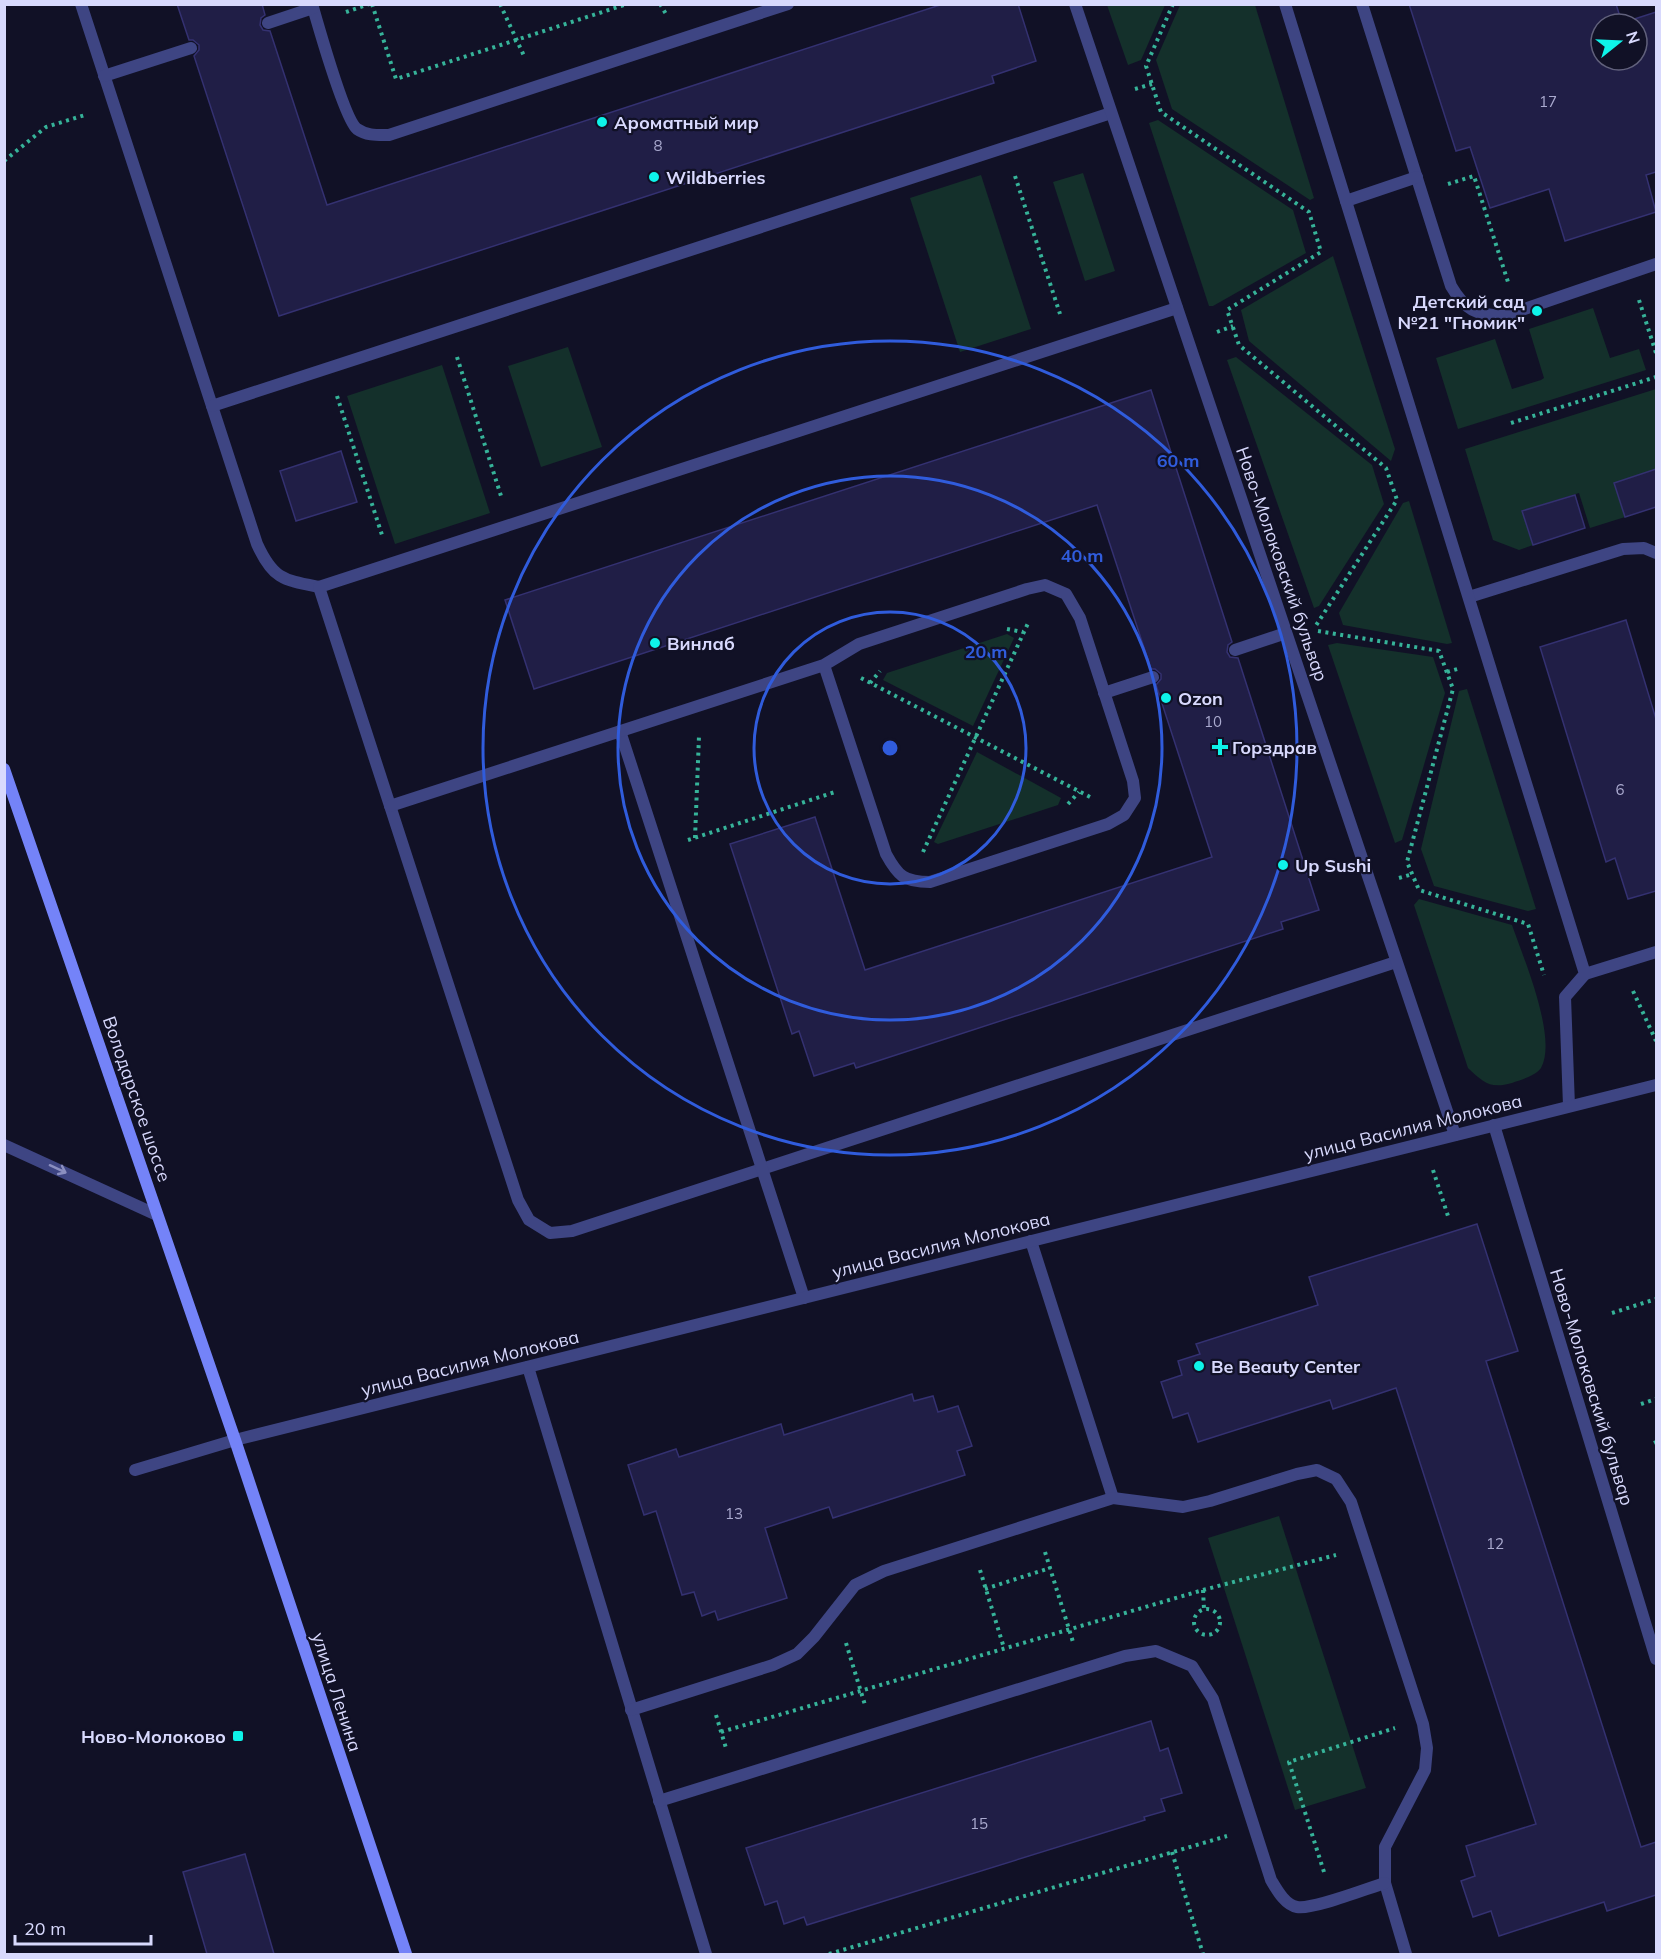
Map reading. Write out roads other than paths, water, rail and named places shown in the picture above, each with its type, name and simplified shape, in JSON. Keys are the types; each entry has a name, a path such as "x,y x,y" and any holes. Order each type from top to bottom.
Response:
{"main road":[{"name":"Володарское шоссе","path":"4,769 235,1440"},
{"name":"улица Ленина","path":"235,1440 406,1954"}],"street":[{"path":"81,4 257,544 266,564 279,576 319,587 1177,308"},
{"path":"268,23 312,6 346,110 356,128 373,136 389,135 788,4"},
{"name":"Ново-Молоковский бульвар","path":"1075,4 1455,1135"},
{"path":"1285,4 1585,975"},
{"path":"1362,4 1451,286 1461,303 1488,315 1504,315 1656,264"},
{"path":"105,76 191,48"},
{"path":"212,406 1112,113"},
{"path":"1346,201 1417,177"},
{"path":"1469,597 1623,549 1644,548 1656,553"},
{"path":"390,806 827,663 859,644 1045,585 1066,594 1080,618 1133,781 1135,798 1124,815 1108,824 930,882 910,880 896,872 886,854 862,783 827,663"},
{"path":"319,587 518,1200 530,1220 550,1233 572,1231 1396,963"},
{"path":"1235,650 1286,633"},
{"path":"1104,693 1153,677"},
{"path":"620,731 804,1298"},
{"path":"1569,1106 1565,997 1585,975 1656,952"},
{"name":"улица Василия Молокова","path":"135,1470 235,1440 1656,1085"},
{"name":"Ново-Молоковский бульвар","path":"1494,1125 1656,1659"},
{"path":"4,1145 157,1215"},
{"path":"1031,1241 1113,1498"},
{"path":"528,1367 706,1954"},
{"path":"631,1710 772,1665 797,1654 814,1637 855,1585 884,1571 1113,1498 1183,1507 1210,1501 1297,1473 1317,1470 1336,1479 1351,1502 1421,1720 1427,1748 1425,1770 1385,1847 1385,1882 1406,1954"},
{"path":"659,1801 1081,1669 1125,1656 1156,1651 1192,1666 1213,1699 1271,1880 1282,1898 1297,1907 1315,1905 1385,1882"}],"place":[{"name":"Ароматный мир","path":"602,122"},
{"name":"Wildberries","path":"654,177"},
{"name":"Детский сад №21 \"Гномик\"","path":"1537,311"},
{"name":"Винлаб","path":"655,643"},
{"name":"Ozon","path":"1166,698"},
{"name":"Горздрав","path":"1220,747"},
{"name":"Up Sushi","path":"1283,865"},
{"name":"Be Beauty Center","path":"1199,1366"},
{"name":"Ново-Молоково","path":"238,1736"}]}
